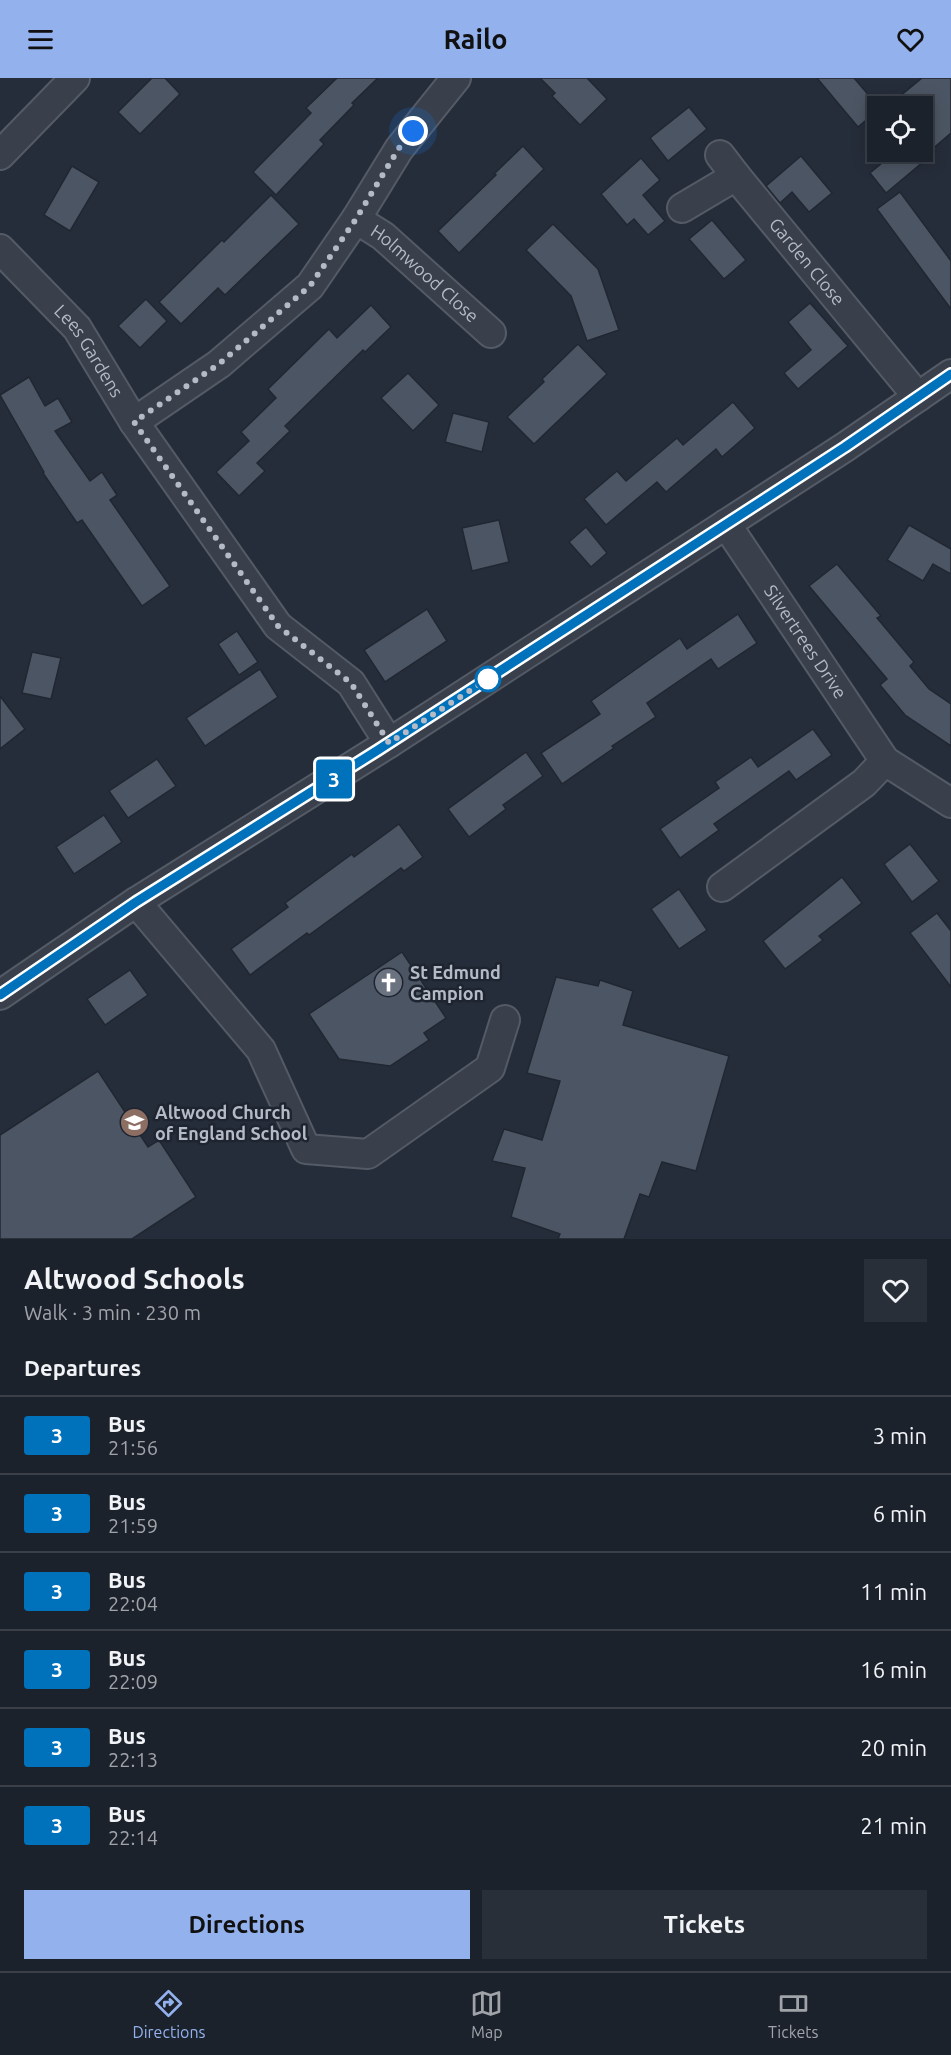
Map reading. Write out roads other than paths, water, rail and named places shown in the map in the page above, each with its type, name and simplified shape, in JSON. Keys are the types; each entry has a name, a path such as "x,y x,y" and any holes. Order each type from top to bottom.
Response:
{"street":[{"path":"0,155 75,78"},
{"path":"134,422 219,364 310,286 356,219 399,148 456,78"},
{"name":"Garden Close","path":"682,208 728,166 918,397"},
{"name":"Holmwood Close","path":"356,219 383,236 491,333"},
{"name":"Lees Gardens","path":"0,249 76,328 134,422 278,626 351,683 389,743"},
{"path":"0,995 136,902 389,743 845,447 951,374"},
{"name":"Silvertrees Drive","path":"726,524 885,761 951,803"},
{"path":"722,887 864,783 885,761"},
{"path":"136,902 261,1050 306,1149 368,1154 490,1068 506,1020"}],"place":[{"name":"St Edmund Campion","path":"389,983"},
{"name":"Altwood Church of England School","path":"134,1123"}]}
